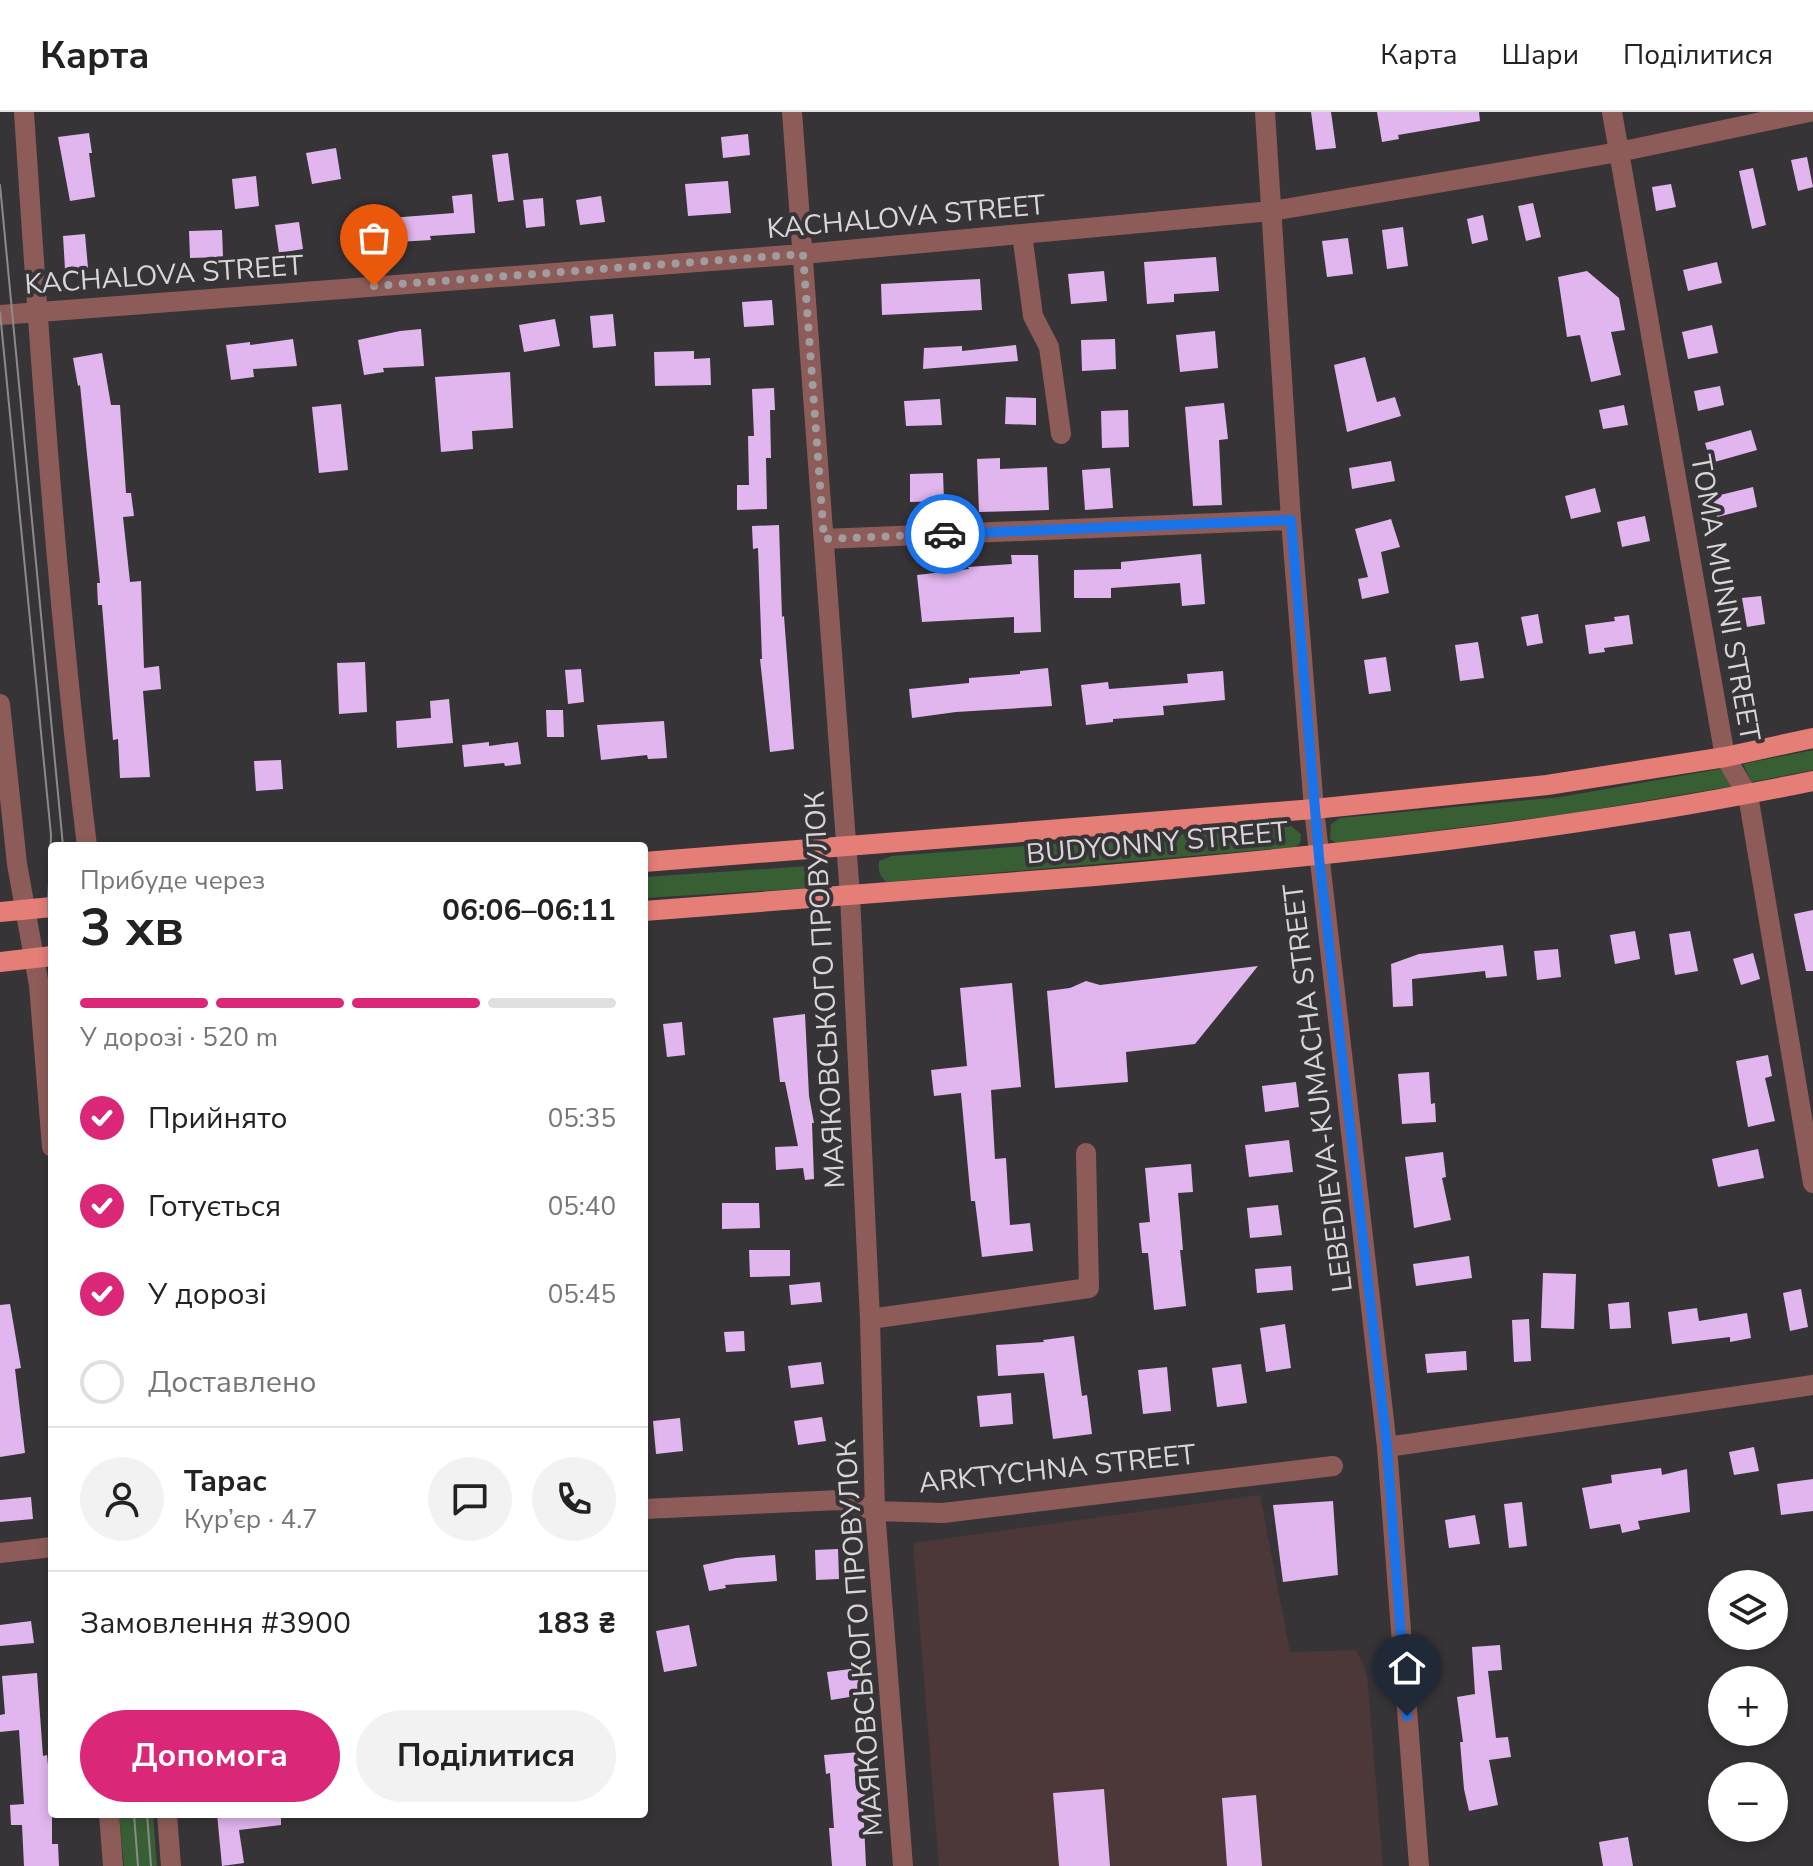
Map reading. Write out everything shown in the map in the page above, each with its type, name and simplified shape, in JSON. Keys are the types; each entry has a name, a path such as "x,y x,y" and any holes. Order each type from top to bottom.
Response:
{"main road":[{"name":"BUDYONNY STREET","path":"648,862 1314,809 1547,785 1725,757 1813,738"},
{"name":"BUDYONNY STREET","path":"648,911 1319,857 1544,830 1813,781"},
{"path":"0,912 48,907"},
{"path":"0,962 43,957"}],"street":[{"path":"24,112 36,311 87,842"},
{"name":"МАЯКОВСЬКОГО ПРОВУЛОК","path":"792,112 850,896 870,1319 875,1511 903,1866"},
{"name":"LEBEDIEVA-KUMACHA STREET","path":"1265,112 1291,520 1314,809 1387,1447 1419,1866"},
{"name":"TOMA MUNNI STREET","path":"1612,112 1725,757 1748,795 1813,1183"},
{"name":"KACHALOVA STREET","path":"0,315 803,254 1272,211 1619,152 1809,112"},
{"path":"1022,234 1033,316 1049,347 1061,434"},
{"path":"824,539 1291,520"},
{"path":"0,704 8,865 43,957 39,985 48,1097"},
{"path":"870,1319 1089,1288 1086,1153"},
{"path":"1387,1447 1813,1385"},
{"name":"ARKTYCHNA STREET","path":"648,1509 840,1500 875,1511 943,1513 1333,1466"},
{"path":"0,1553 48,1547"},
{"path":"109,1818 113,1866"},
{"path":"167,1818 171,1866"}],"shaded area":[{"path":"1260,1495 1290,1652 1356,1650 1367,1674 1383,1866 939,1866 913,1543"}],"green space":[{"path":"1813,750 1813,770 1752,782 1743,764"},
{"path":"1720,769 1733,786 1568,814 1336,843 1330,839 1331,824 1340,818 1561,797"},
{"path":"1291,826 1301,834 1300,843 1295,847 887,882 879,870 879,861 892,856"},
{"path":"809,866 818,876 817,884 810,888 648,898 648,877"},
{"path":"119,1818 153,1818 157,1866 124,1866"}],"building":[{"path":"1311,112 1331,112 1336,148 1316,150"},
{"path":"1377,112 1479,112 1480,121 1398,135 1399,139 1382,142"},
{"path":"89,133 95,197 70,201 58,137"},
{"path":"748,134 750,155 723,158 721,137"},
{"path":"336,148 341,179 312,184 306,153"},
{"path":"508,153 514,200 498,202 492,155"},
{"path":"1807,157 1813,187 1798,191 1791,160"},
{"path":"1753,168 1766,225 1752,229 1739,171"},
{"path":"256,176 259,206 235,209 232,179"},
{"path":"728,181 731,213 688,216 685,184"},
{"path":"1671,184 1676,207 1656,211 1652,187"},
{"path":"472,194 475,233 380,243 377,219 454,213 452,196"},
{"path":"601,196 605,222 580,225 576,200"},
{"path":"543,198 545,226 526,228 523,200"},
{"path":"1533,203 1541,237 1526,241 1518,206"},
{"path":"1483,215 1488,240 1472,244 1467,219"},
{"path":"299,222 303,249 279,253 275,225"},
{"path":"1403,227 1408,266 1387,269 1382,230"},
{"path":"222,230 223,257 190,258 189,231"},
{"path":"85,234 88,268 65,269 63,236"},
{"path":"1348,238 1353,274 1327,277 1322,241"},
{"path":"1216,257 1219,291 1174,294 1174,302 1147,304 1144,262"},
{"path":"1717,262 1722,283 1688,291 1683,270"},
{"path":"1104,271 1107,301 1071,304 1068,274"},
{"path":"1587,271 1619,298 1625,330 1611,332 1621,375 1591,382 1580,335 1567,337 1558,277"},
{"path":"980,279 982,310 882,315 881,284"},
{"path":"772,300 774,325 744,327 742,302"},
{"path":"613,314 616,346 593,348 590,316"},
{"path":"555,319 560,346 524,352 519,325"},
{"path":"1712,325 1718,353 1688,359 1682,332"},
{"path":"421,329 424,366 383,368 384,372 364,375 358,340"},
{"path":"1215,331 1218,368 1180,372 1176,335"},
{"path":"293,339 297,366 253,369 254,377 231,380 226,345"},
{"path":"1115,339 1116,369 1082,371 1081,340"},
{"path":"1016,345 1018,361 923,369 924,348 962,346 962,351"},
{"path":"694,351 694,359 710,358 711,385 655,386 654,352"},
{"path":"102,353 111,405 120,405 126,493 131,493 134,516 123,517 130,582 141,581 144,668 159,666 161,689 143,691 150,777 120,778 118,739 113,740 102,605 98,605 97,583 100,583 80,385 73,358"},
{"path":"1365,357 1377,402 1395,397 1401,416 1347,432 1334,365"},
{"path":"510,372 513,428 472,431 473,449 441,452 435,377"},
{"path":"1720,386 1724,405 1698,411 1694,391"},
{"path":"774,388 775,410 770,410 771,458 766,458 767,509 737,510 737,485 749,485 748,436 754,436 752,389"},
{"path":"1006,397 1036,398 1036,425 1005,424"},
{"path":"940,399 942,425 906,426 904,401"},
{"path":"1224,403 1228,439 1219,440 1222,505 1193,506 1185,407"},
{"path":"341,404 348,470 319,473 312,407"},
{"path":"1624,405 1628,425 1603,429 1599,410"},
{"path":"1128,410 1129,447 1102,448 1101,411"},
{"path":"1751,430 1757,450 1711,463 1705,443"},
{"path":"1000,458 1000,469 1047,467 1049,510 979,512 977,459"},
{"path":"1391,461 1395,481 1352,489 1349,468"},
{"path":"1110,468 1113,508 1085,510 1082,470"},
{"path":"943,473 944,501 910,502 910,474"},
{"path":"1753,487 1757,507 1717,517 1712,497"},
{"path":"1595,488 1601,512 1571,519 1565,496"},
{"path":"1645,516 1650,541 1622,547 1617,522"},
{"path":"1391,519 1400,547 1381,552 1389,593 1362,599 1358,579 1368,577 1355,529"},
{"path":"779,525 782,617 794,749 770,752 760,659 758,548 753,549 752,526"},
{"path":"1201,554 1205,604 1182,606 1180,583 1111,588 1111,598 1074,598 1074,570 1121,569 1121,562"},
{"path":"1011,555 1038,555 1041,632 1014,633 1014,617 922,622 917,575 1012,564"},
{"path":"1761,596 1765,624 1747,627 1742,598"},
{"path":"1538,614 1543,643 1527,646 1521,617"},
{"path":"1629,615 1633,644 1604,648 1605,652 1589,654 1585,625 1615,621 1614,617"},
{"path":"1478,642 1484,678 1460,681 1455,645"},
{"path":"1386,657 1391,691 1369,694 1364,660"},
{"path":"365,662 367,712 339,714 337,663"},
{"path":"1048,668 1052,706 912,718 909,689 969,683 969,678 1020,674 1020,671"},
{"path":"581,669 584,702 568,704 565,670"},
{"path":"1223,671 1225,700 1163,706 1164,715 1113,719 1113,722 1086,725 1081,685 1108,682 1109,689 1188,683 1187,674"},
{"path":"449,699 453,743 397,748 396,721 431,718 430,701"},
{"path":"546,710 563,710 564,737 547,737"},
{"path":"664,721 667,758 648,759 647,755 601,760 597,725"},
{"path":"489,742 489,746 518,742 521,764 464,767 462,745"},
{"path":"281,760 283,789 256,791 254,761"},
{"path":"1813,910 1813,971 1806,971 1794,914"},
{"path":"1635,931 1640,959 1615,964 1610,935"},
{"path":"1690,931 1698,971 1675,975 1669,934"},
{"path":"1503,945 1507,976 1486,978 1485,971 1412,979 1413,1006 1393,1007 1391,964 1419,954"},
{"path":"1558,949 1561,977 1537,980 1534,951"},
{"path":"1753,953 1760,979 1741,985 1733,959"},
{"path":"1258,966 1195,1044 1126,1052 1128,1082 1055,1088 1047,991 1070,988 1086,981 1100,985"},
{"path":"1012,983 1021,1087 991,1090 995,1159 1006,1158 1010,1225 1030,1223 1033,1251 982,1257 975,1201 971,1201 961,1093 934,1096 931,1070 967,1066 960,988"},
{"path":"805,1014 809,1096 814,1123 814,1179 805,1180 803,1168 776,1170 775,1147 798,1146 785,1082 780,1082 773,1018"},
{"path":"682,1022 685,1055 667,1057 663,1024"},
{"path":"1768,1055 1772,1076 1765,1078 1775,1121 1748,1127 1736,1061"},
{"path":"1429,1072 1431,1104 1435,1103 1436,1122 1402,1124 1398,1074"},
{"path":"1296,1082 1299,1107 1265,1112 1262,1086"},
{"path":"1289,1140 1293,1172 1249,1177 1245,1145"},
{"path":"1758,1149 1764,1178 1718,1187 1712,1159"},
{"path":"1443,1152 1446,1177 1442,1178 1451,1220 1414,1228 1405,1157"},
{"path":"1191,1164 1193,1192 1178,1193 1186,1306 1154,1310 1148,1253 1142,1253 1139,1223 1150,1222 1145,1168"},
{"path":"722,1203 759,1203 760,1228 722,1229"},
{"path":"1278,1205 1282,1235 1250,1238 1247,1208"},
{"path":"749,1250 790,1250 790,1276 750,1277"},
{"path":"1469,1256 1472,1278 1416,1286 1413,1264"},
{"path":"1291,1266 1293,1290 1257,1293 1255,1269"},
{"path":"1543,1273 1576,1274 1574,1329 1541,1328"},
{"path":"820,1282 822,1302 791,1305 789,1285"},
{"path":"1801,1289 1808,1327 1790,1331 1783,1293"},
{"path":"1629,1302 1631,1328 1610,1329 1608,1304"},
{"path":"10,1304 21,1368 15,1369 25,1453 0,1457 0,1305"},
{"path":"1697,1308 1699,1321 1747,1313 1751,1338 1730,1342 1730,1337 1672,1344 1668,1312"},
{"path":"1529,1319 1531,1361 1514,1362 1512,1320"},
{"path":"1285,1324 1291,1368 1266,1372 1260,1328"},
{"path":"744,1331 745,1351 726,1352 724,1332"},
{"path":"1074,1336 1082,1396 1087,1395 1092,1434 1053,1439 1044,1373 998,1376 996,1345 1044,1342"},
{"path":"1466,1351 1467,1370 1427,1373 1425,1354"},
{"path":"821,1362 824,1384 791,1388 788,1366"},
{"path":"1241,1364 1247,1403 1217,1407 1212,1368"},
{"path":"1167,1367 1171,1411 1143,1414 1138,1370"},
{"path":"1011,1393 1013,1424 980,1427 977,1396"},
{"path":"822,1417 826,1441 798,1445 794,1421"},
{"path":"680,1418 683,1451 656,1454 653,1421"},
{"path":"1754,1447 1759,1471 1734,1475 1729,1452"},
{"path":"1661,1468 1662,1475 1687,1469 1690,1512 1638,1521 1640,1529 1622,1533 1620,1524 1590,1529 1582,1488 1612,1483 1611,1475"},
{"path":"1813,1479 1813,1511 1781,1515 1777,1484"},
{"path":"31,1497 33,1519 0,1522 0,1500"},
{"path":"1333,1501 1338,1575 1283,1582 1273,1505"},
{"path":"1522,1502 1527,1546 1509,1548 1504,1504"},
{"path":"1475,1515 1480,1544 1449,1548 1445,1520"},
{"path":"838,1549 839,1579 816,1580 815,1550"},
{"path":"775,1555 777,1581 725,1585 726,1588 709,1591 703,1565"},
{"path":"31,1621 34,1643 0,1646 0,1625"},
{"path":"689,1625 697,1666 664,1672 656,1631"},
{"path":"1500,1645 1502,1670 1488,1671 1496,1738 1508,1737 1511,1757 1489,1760 1498,1805 1469,1811 1464,1789 1460,1742 1463,1742 1457,1697 1475,1694 1472,1647"},
{"path":"858,1668 862,1695 831,1700 827,1672"},
{"path":"37,1673 43,1756 47,1755 48,1765 48,1818 52,1818 52,1844 58,1844 59,1866 24,1866 22,1825 11,1825 10,1805 24,1804 19,1730 0,1732 0,1715 5,1714 2,1676"},
{"path":"860,1752 866,1801 863,1802 866,1866 832,1866 829,1828 834,1828 830,1773 826,1774 824,1755"},
{"path":"1104,1789 1110,1866 1059,1866 1053,1793"},
{"path":"1256,1795 1262,1866 1227,1866 1222,1798"},
{"path":"217,1818 281,1818 281,1825 239,1830 244,1863 222,1866"},
{"path":"1628,1837 1633,1866 1603,1866 1599,1842"}],"tram line":[{"path":"0,185 63,842"},
{"path":"0,312 51,842"},
{"path":"134,1818 138,1866"},
{"path":"147,1818 151,1866"}],"way so far":[{"path":"374,286 803,254 824,539 945,534"}],"route":[{"path":"945,534 1291,520 1319,857 1387,1447 1407,1716"}]}
